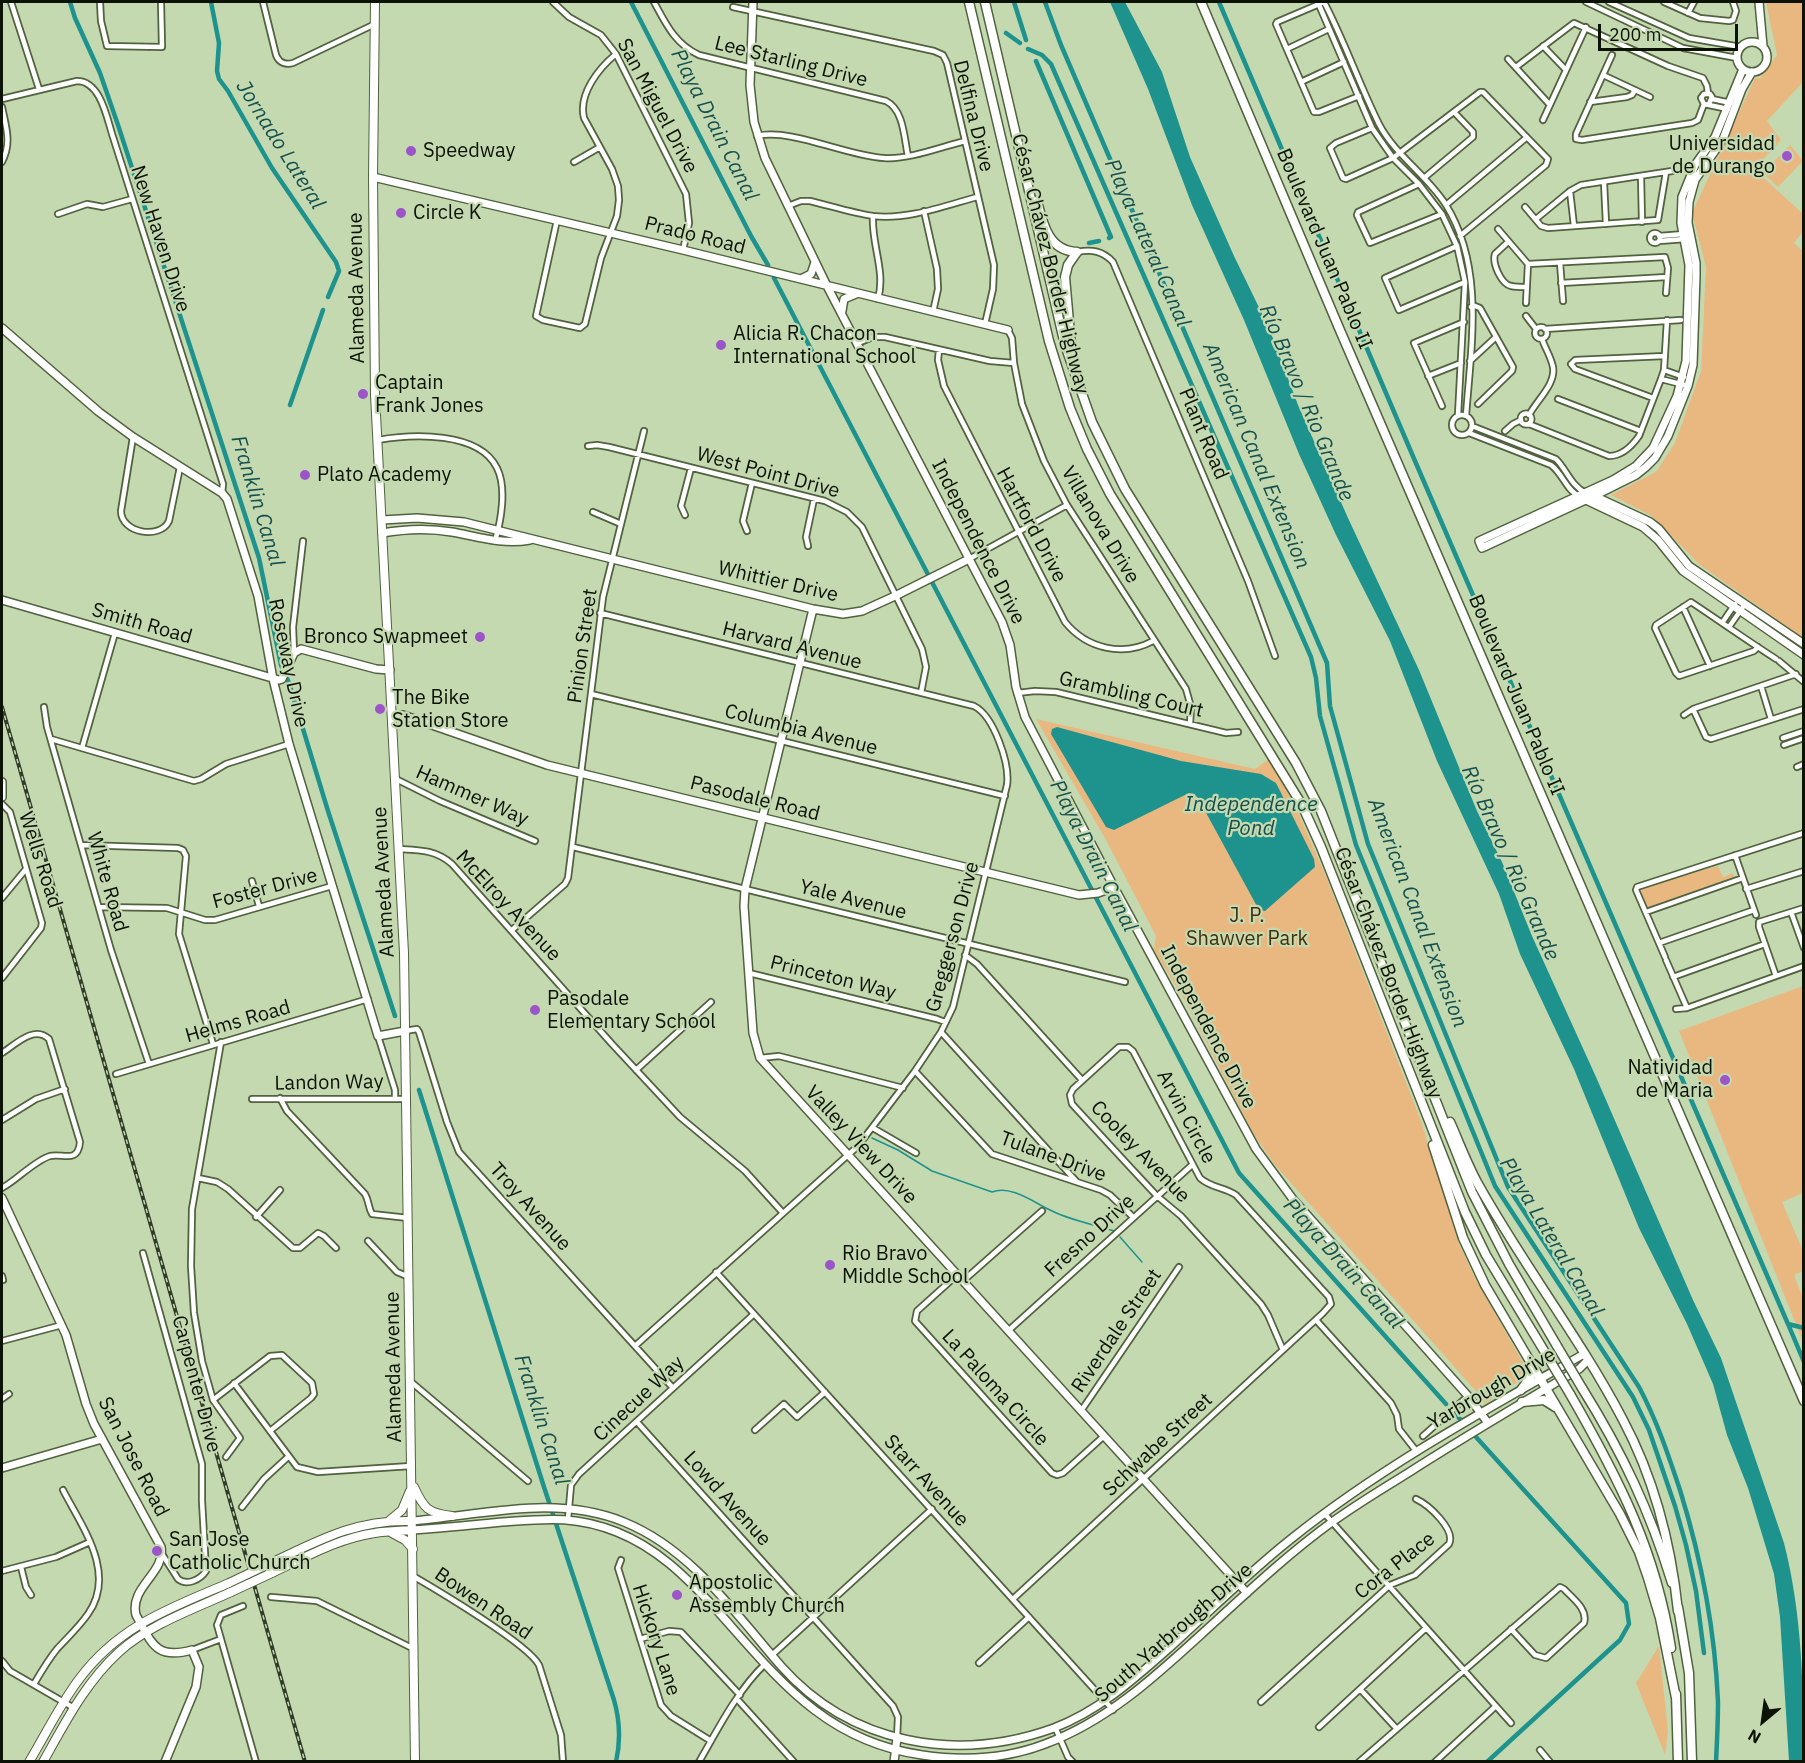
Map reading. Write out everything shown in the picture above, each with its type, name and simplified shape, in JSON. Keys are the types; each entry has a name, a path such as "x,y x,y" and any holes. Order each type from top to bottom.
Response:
{"highway":[{"name":"César Chávez Border Highway","path":"969,2 1048,341 1070,408 1110,494 1302,805 1321,847 1454,1186 1486,1255 1570,1394 1623,1491 1646,1546 1669,1633 1676,1698 1678,1761"},
{"name":"César Chávez Border Highway","path":"985,2 1062,333 1078,385 1098,435 1125,489 1220,639 1308,786 1329,828 1459,1160 1484,1218 1610,1434 1640,1495 1661,1550 1678,1611 1689,1673 1692,1761"},
{"name":"Boulevard Juan Pablo II","path":"1201,2 1339,328 1803,1401"},
{"path":"1016,135 1048,235 1060,248 1077,252 1068,265 1065,277 1071,346 1078,385"},
{"path":"1419,1057 1478,1183 1624,1421 1659,1506 1669,1542 1678,1611"},
{"path":"1424,1110 1433,1148 1463,1238 1485,1285 1620,1514 1644,1564 1660,1618 1676,1698"},
{"path":"1521,1390 1531,1376 1530,1362"},
{"path":"1522,1402 1544,1400 1558,1409"}],"main road":[{"name":"Alameda Avenue","path":"375,2 373,177 375,395 400,849 407,1099 415,1761"},
{"path":"412,1484 426,1508 439,1514 452,1516"},
{"path":"387,1521 402,1509 412,1484"},
{"path":"43,1761 84,1691 109,1662 131,1642 231,1592 344,1530 387,1521 412,1526"},
{"path":"30,1761 78,1680 102,1652 141,1623 229,1583 338,1543 412,1526"},
{"path":"388,1532 401,1537 410,1544 413,1550"}],"street":[{"path":"10,2 39,89"},
{"path":"100,2 101,21 107,46 162,47 162,2"},
{"path":"264,2 276,55 284,63 293,63 375,24"},
{"name":"San Miguel Drive","path":"553,2 569,17 601,35 616,54 686,194 689,223 682,249"},
{"name":"Lee Starling Drive","path":"654,2 669,31 683,46 699,55 890,103 898,111 908,156"},
{"name":"Independence Drive","path":"753,2 749,68 752,109 757,136 765,158 827,286 1007,634 1017,693 1025,717 1242,1126 1268,1168 1468,1396 1488,1423"},
{"path":"1586,2 1683,48 1737,58"},
{"path":"1609,2 1689,38 1741,47 1751,42 1760,27"},
{"path":"1664,2 1700,18 1729,21 1733,20 1736,11 1733,2"},
{"path":"1688,13 1694,2"},
{"path":"1759,2 1762,46"},
{"path":"1322,3 1329,30 1372,128 1393,158 1419,184 1442,214 1457,246 1465,282 1465,307 1458,416 1452,423 1455,432 1464,435 1469,433 1551,465 1572,492 1643,527 1658,540 1683,571 1803,644"},
{"path":"1322,3 1276,22 1314,112 1359,96"},
{"path":"1322,3 1337,26 1380,126 1400,153 1446,205 1461,236 1472,281 1466,416"},
{"name":"Delfina Drive","path":"734,8 934,51 943,55 947,63 994,265 993,289 985,324"},
{"path":"1516,67 1574,23 1668,66 1703,78 1707,86 1708,102 1698,120 1692,123 1581,140 1576,138 1612,55"},
{"path":"1543,120 1586,27"},
{"path":"1287,49 1329,30"},
{"path":"1741,47 1737,58 1743,69 1752,72 1760,70 1767,62 1767,51 1762,46 1751,42"},
{"path":"1543,46 1566,70"},
{"path":"557,220 536,313 538,318 543,320 580,328 585,324 601,258 612,233 618,209 618,186 584,118 583,110 589,88 597,73 616,54"},
{"path":"1508,59 1550,105"},
{"path":"1301,82 1344,62"},
{"path":"1731,107 1743,69"},
{"path":"1584,497 1594,496 1636,475 1655,458 1668,436 1686,381 1689,265 1687,236 1681,208 1685,186 1695,165 1715,137 1752,72"},
{"path":"1603,75 1650,97"},
{"name":"New Haven Drive","path":"2,99 77,81 87,82 92,87 106,117 223,484 222,493"},
{"path":"1590,102 1627,97 1635,90"},
{"path":"1372,128 1331,146 1343,178 1349,179 1393,158 1476,94 1483,92 1548,159 1548,163 1461,236"},
{"path":"1708,94 1704,94 1701,98 1708,102 1731,107"},
{"path":"2,107 9,136 8,149 2,162"},
{"path":"1424,178 1473,137 1473,132 1454,112"},
{"path":"757,136 780,135 879,158 908,156 964,141"},
{"path":"1446,205 1526,138"},
{"path":"574,162 600,147"},
{"path":"1536,219 1570,191 1581,185 1672,171"},
{"path":"1656,257 1656,220 1666,172"},
{"path":"1641,176 1642,222"},
{"name":"Prado Road","path":"373,177 682,249 1008,330"},
{"path":"1604,182 1606,224"},
{"path":"1419,184 1358,212 1357,215 1370,243 1442,214"},
{"path":"1570,191 1574,226"},
{"path":"788,206 801,201 810,201 873,216 904,215 924,212 978,197"},
{"path":"58,214 87,204 103,207 132,199"},
{"path":"1525,207 1544,228 1656,220"},
{"path":"924,212 937,269 938,289 933,312"},
{"path":"873,216 872,230 881,286 878,298"},
{"path":"1498,229 1528,264 1526,303"},
{"path":"1657,238 1687,236"},
{"path":"1508,242 1495,254 1494,263 1507,284 1513,287 1526,287"},
{"path":"1457,246 1385,278 1399,310 1465,282"},
{"name":"Plant Road","path":"1077,252 1096,251 1113,262 1248,581 1275,656"},
{"path":"1528,264 1665,257 1666,293"},
{"path":"801,279 812,274 815,262"},
{"path":"1560,263 1563,301"},
{"path":"1562,283 1667,277"},
{"path":"842,313 844,299 858,294"},
{"path":"1465,307 1478,306 1480,308 1513,369 1478,404"},
{"path":"1526,316 1536,329 1536,337 1542,339"},
{"path":"1521,420 1524,424 1609,456 1623,452 1633,444 1641,431 1664,370 1667,320"},
{"path":"1536,329 1540,326 1545,328 1681,320"},
{"path":"1442,405 1414,343 1464,322"},
{"path":"2,328 81,399 133,437 222,493"},
{"path":"1542,339 1546,336 1545,328"},
{"name":"Villanova Drive","path":"1008,330 1012,338 1014,363 1023,404 1036,443 1067,505 1186,689 1191,707 1190,724"},
{"path":"858,343 873,337 885,337 990,362 1014,363"},
{"path":"1470,361 1496,337"},
{"path":"1529,415 1553,375 1553,367 1542,339"},
{"name":"Hartford Drive","path":"939,350 939,367 944,386 1062,616 1075,633 1096,645 1113,650 1133,649 1153,641"},
{"path":"1653,398 1573,368 1571,364 1575,360 1665,356"},
{"path":"1581,371 1583,360"},
{"path":"1428,376 1461,363"},
{"path":"1664,370 1686,381"},
{"path":"1661,379 1686,381"},
{"path":"1480,545 1584,497 1627,472 1647,456 1659,438 1686,381"},
{"path":"1558,399 1641,431"},
{"path":"1505,431 1521,420 1523,414 1529,415"},
{"path":"1529,415 1532,420 1529,424"},
{"path":"1458,416 1466,416 1471,420 1472,426 1469,433"},
{"path":"1472,426 1556,459 1584,497"},
{"name":"Pinion Street","path":"512,930 565,884 568,878 600,614 644,431"},
{"path":"378,440 427,435 472,446 486,454 498,468 501,483 502,510 495,541"},
{"path":"133,437 121,511 126,525 153,532 165,528 169,521 180,467"},
{"name":"West Point Drive","path":"588,446 609,447 814,498 836,505 855,519 862,527 922,649 926,667 921,693"},
{"path":"685,515 681,506 691,468"},
{"path":"747,531 743,521 752,483"},
{"name":"Roseway Drive","path":"222,493 227,499 256,590 273,679 289,744 368,999 395,1090 395,1097"},
{"path":"1594,496 1650,522 1659,529 1689,566 1803,655"},
{"path":"808,546 806,537 814,498"},
{"name":"Whittier Drive","path":"382,520 439,519 464,522 813,609 843,614 862,611 896,596 1067,505"},
{"path":"593,512 621,524"},
{"name":"Whittier Drive","path":"382,533 399,530 434,530 495,541 515,543 533,540"},
{"path":"273,679 279,681 294,653 293,627 303,541"},
{"name":"Smith Road","path":"2,600 273,679"},
{"path":"1758,647 1754,651 1678,675 1655,630 1656,625 1691,602 1729,627 1777,660 1803,681"},
{"path":"1722,623 1739,605"},
{"path":"1729,627 1739,605"},
{"path":"1683,607 1710,666"},
{"name":"Valley View Drive","path":"813,609 745,889 744,906 753,1033 760,1058 1247,1593"},
{"name":"Harvard Avenue","path":"600,614 977,708"},
{"path":"82,748 115,633"},
{"path":"294,653 304,650 376,669 390,670"},
{"path":"1684,715 1693,709 1796,674"},
{"path":"1761,686 1771,719"},
{"name":"Grambling Court","path":"1017,693 1056,692 1226,733 1238,732"},
{"name":"Columbia Avenue","path":"591,694 1005,796"},
{"name":"White Road","path":"44,707 46,727 111,950 149,1064"},
{"name":"Greggerson Drive","path":"635,1346 848,1156 873,1128 903,1088 941,1032 953,1006 1008,778 1006,760 986,715 977,708"},
{"path":"1693,709 1708,739 1803,709"},
{"name":"Pasodale Road","path":"393,715 403,715 548,765 1079,895 1098,893 1114,887"},
{"path":"1783,738 1803,731"},
{"path":"1784,745 1803,738"},
{"path":"51,739 198,781 226,764 289,744"},
{"path":"1797,766 1803,764"},
{"name":"Hammer Way","path":"396,779 440,801 535,841"},
{"name":"Wells Road","path":"2,782 2,797"},
{"name":"Wells Road","path":"2,804 10,812 42,919 41,928 2,978"},
{"path":"1687,1008 1636,890 1637,887 1803,833"},
{"path":"81,845 183,850 186,856 179,934 213,1044"},
{"name":"Yale Avenue","path":"573,847 1125,982"},
{"name":"McElroy Avenue","path":"400,849 426,850 447,859 680,1117 745,1171 783,1213"},
{"path":"1659,944 1755,913 1735,855"},
{"path":"2,898 26,868"},
{"path":"1746,889 1803,871"},
{"path":"1646,912 1743,878"},
{"path":"252,881 259,906"},
{"name":"Foster Drive","path":"99,907 167,908 215,920 332,886"},
{"path":"1776,976 1759,922 1803,908"},
{"path":"1791,912 1803,948"},
{"path":"1673,977 1765,944"},
{"name":"Cooley Avenue","path":"965,955 977,964 1082,1080 1071,1093 1072,1104 1157,1196 1186,1222 1261,1304 1283,1350"},
{"path":"1676,1009 1687,1008 1803,966"},
{"name":"Princeton Way","path":"749,973 937,1018 945,1022"},
{"name":"Helms Road","path":"116,1074 368,999"},
{"path":"636,1070 711,1002"},
{"name":"Troy Avenue","path":"405,1031 417,1029 419,1032 447,1122 459,1152 673,1388"},
{"path":"378,1036 405,1031"},
{"path":"941,1032 1077,1182"},
{"path":"2,1053 32,1034 44,1034 51,1042 80,1142 78,1150 68,1157 55,1155 45,1158 2,1188"},
{"name":"Carpenter Drive","path":"221,1042 192,1209 190,1244 193,1306 202,1361 213,1400 240,1438 226,1456"},
{"name":"Arvin Circle","path":"1082,1080 1119,1047 1131,1048 1200,1178 1209,1185 1230,1191 1236,1196 1329,1297 1331,1304 1323,1313"},
{"path":"760,1058 779,1056 903,1088"},
{"name":"Tulane Drive","path":"915,1071 992,1154 1110,1195 1133,1217"},
{"path":"2,1120 36,1100 65,1089"},
{"name":"Landon Way","path":"252,1099 395,1097 407,1099"},
{"path":"280,1098 287,1111 365,1194 372,1214 408,1218"},
{"path":"873,1128 916,1153"},
{"name":"Fresno Drive","path":"1008,1331 1192,1165"},
{"path":"198,1178 223,1186 293,1248 300,1248 318,1233 336,1248"},
{"path":"256,1216 280,1190"},
{"name":"San Jose Road","path":"2,1198 62,1325 86,1404 102,1439 161,1547 162,1554"},
{"path":"963,1281 1042,1211"},
{"path":"368,1241 397,1272 409,1277"},
{"name":"Carpenter Drive","path":"143,1253 202,1464 201,1501 206,1571 189,1583 182,1582 178,1580 162,1554"},
{"name":"Riverdale Street","path":"1081,1411 1179,1267"},
{"name":"Starr Avenue","path":"717,1272 1113,1710"},
{"name":"La Paloma Circle","path":"957,1275 917,1311 915,1321 1052,1473 1057,1475 1063,1473 1104,1436"},
{"name":"Schwabe Street","path":"1013,1599 1323,1313"},
{"name":"Cinecue Way","path":"564,1519 573,1480 754,1314"},
{"path":"1316,1320 1391,1403 1397,1415 1399,1429 1417,1452"},
{"path":"2,1341 62,1325"},
{"path":"213,1400 270,1356 277,1354 287,1358 312,1383 315,1390 311,1398 270,1431"},
{"name":"Yarbrough Drive","path":"1417,1452 1540,1379 1586,1357"},
{"name":"South Yarbrough Drive","path":"412,1526 545,1518 591,1523 618,1532 660,1555 687,1578 794,1694 829,1721 856,1735 897,1750 931,1756 976,1758 1022,1751 1088,1725 1113,1710 1332,1522 1488,1423 1579,1369 1586,1357"},
{"path":"410,1381 528,1480"},
{"path":"234,1383 297,1467 318,1472 411,1466"},
{"path":"755,1430 784,1404 797,1418 825,1392"},
{"path":"2,1399 9,1394"},
{"path":"1423,1436 1468,1396"},
{"name":"Lowd Avenue","path":"637,1422 895,1709 899,1721 897,1738"},
{"path":"2,1467 102,1439"},
{"name":"South Yarbrough Drive","path":"412,1526 452,1516 541,1507 568,1509 621,1520 663,1542 695,1569 795,1680 828,1706 863,1725 897,1738 938,1746 966,1747 1006,1742 1055,1727 1106,1702 1273,1553 1324,1513 1417,1452"},
{"path":"242,1508 264,1479 288,1457"},
{"path":"34,1684 56,1651 83,1621 94,1604 100,1580 96,1554 63,1490"},
{"name":"Cora Place","path":"1261,1702 1390,1585 1415,1575 1449,1544 1452,1539 1450,1530 1423,1502 1416,1499"},
{"path":"772,1655 932,1509"},
{"path":"1324,1513 1511,1723"},
{"path":"2,1571 56,1557 90,1542"},
{"path":"162,1554 136,1597 135,1608 155,1646 165,1653 174,1654 221,1640"},
{"name":"Hickory Lane","path":"621,1560 618,1568 663,1709 711,1741"},
{"path":"21,1567 26,1587 31,1595"},
{"name":"Bowen Road","path":"413,1575 534,1657 539,1665 561,1735 563,1761"},
{"path":"1359,1761 1462,1670 1560,1587 1585,1612 1584,1623 1546,1658 1536,1655 1511,1629"},
{"path":"271,1597 317,1601 414,1649"},
{"path":"243,1606 226,1612 218,1620 218,1628 256,1761"},
{"path":"979,1663 1029,1617"},
{"path":"1319,1727 1426,1628"},
{"path":"640,1639 669,1630 681,1632 688,1637 794,1761"},
{"path":"165,1761 196,1687 199,1667 192,1650"},
{"path":"2,1661 10,1671 74,1708"},
{"path":"699,1761 756,1672 765,1664"},
{"path":"1360,1689 1396,1728"},
{"path":"1435,1761 1496,1706"},
{"path":"1055,1727 1068,1757 1073,1761"},
{"path":"894,1761 897,1738"},
{"path":"1540,1750 1550,1761"},
{"path":"1063,1761 1068,1757"}],"green space":[{"path":"1766,2 1803,2 1803,82 1767,121 1781,140 1754,169 1803,214 1803,232 1794,243 1804,252 1803,638 1700,565 1652,516 1611,495 1656,472 1675,443 1701,371 1706,267 1692,213 1755,78 1760,78 1777,55"},
{"path":"1790,145 1803,161 1778,187 1763,173"},
{"name":"J. P. Shawver Park","path":"1036,719 1255,769 1269,759 1296,808 1325,874 1421,1121 1459,1244 1475,1278 1527,1370 1524,1378 1486,1403 1483,1402 1474,1389 1275,1165 1254,1135 1185,1001 1154,950 1156,936 1106,840"},
{"path":"1718,866 1723,877 1733,873 1734,877 1647,908 1640,888"},
{"path":"1803,986 1803,1193 1782,1202 1803,1251 1803,1271 1794,1275 1803,1298 1803,1342 1679,1031"},
{"path":"1659,1646 1668,1731 1665,1755 1636,1683"}],"water":[{"path":"1110,2 1125,2 1162,72 1190,157 1269,328 1298,405 1419,670 1477,811 1502,862 1532,936 1693,1300 1721,1358 1784,1543 1790,1570 1801,1651 1803,1761 1789,1761 1780,1617 1774,1574 1748,1488 1727,1435 1713,1384 1687,1324 1639,1228 1574,1069 1520,954 1499,894 1437,761 1390,641 1336,535 1299,454 1244,320 1192,205 1148,89"},
{"name":"Independence Pond","path":"1057,727 1181,761 1261,774 1276,783 1314,859 1315,867 1265,911 1259,910 1194,794 1189,793 1114,830 1106,827 1051,734 1052,729"}],"waterway":[{"name":"Franklin Canal","path":"70,2 100,73 118,125 259,558 281,665 289,683 395,1016"},
{"name":"Jornado Lateral","path":"211,2 219,43 217,71 219,79 272,168 336,262 339,271 328,297"},
{"name":"Playa Drain Canal","path":"631,2 768,265"},
{"path":"1014,2 1026,40"},
{"name":"American Canal Extension","path":"1045,2 1061,45 1327,663 1330,706 1368,844 1508,1187 1639,1387 1662,1438 1688,1516 1706,1594 1714,1648 1718,1702 1716,1762"},
{"path":"1219,2 1788,1324 1804,1328"},
{"name":"Playa Lateral Canal","path":"1006,33 1020,43"},
{"name":"Playa Lateral Canal","path":"1028,49 1042,55 1051,64 1311,657 1320,716 1356,845 1495,1186 1633,1397 1649,1430 1686,1545 1696,1591 1704,1653"},
{"path":"1036,61 1111,237 1109,238"},
{"path":"1089,243 1099,241"},
{"name":"Playa Drain Canal","path":"774,278 1239,1173 1446,1404"},
{"name":"Jornado Lateral","path":"290,405 323,310"},
{"name":"Franklin Canal","path":"419,1090 543,1484 614,1700 619,1731 616,1762"},
{"path":"872,1138 898,1150 932,1171 992,1192 999,1190 1013,1192 1064,1216 1114,1231"},
{"path":"1120,1237 1142,1262"},
{"path":"1788,1324 1804,1362"},
{"name":"Playa Drain Canal","path":"1456,1415 1460,1419"},
{"name":"Playa Drain Canal","path":"1476,1437 1626,1603 1629,1624 1620,1640 1487,1762"}],"railway":[{"path":"2,707 305,1762"}],"place":[{"name":"Speedway","path":"411,151"},
{"name":"Universidad de Durango","path":"1787,156"},
{"name":"Circle K","path":"401,213"},
{"name":"Alicia R. Chacon International School","path":"721,345"},
{"name":"Captain Frank Jones","path":"363,394"},
{"name":"Plato Academy","path":"305,475"},
{"name":"Bronco Swapmeet","path":"480,637"},
{"name":"The Bike Station Store","path":"380,709"},
{"name":"Pasodale Elementary School","path":"535,1010"},
{"name":"Natividad de Maria","path":"1725,1080"},
{"name":"Rio Bravo Middle School","path":"830,1265"},
{"name":"San Jose Catholic Church","path":"157,1551"},
{"name":"Apostolic Assembly Church","path":"677,1595"}],"water label":[{"name":"Río Bravo / Rio Grande","path":"1306,403"},
{"name":"Río Bravo / Rio Grande","path":"1510,863"}]}
